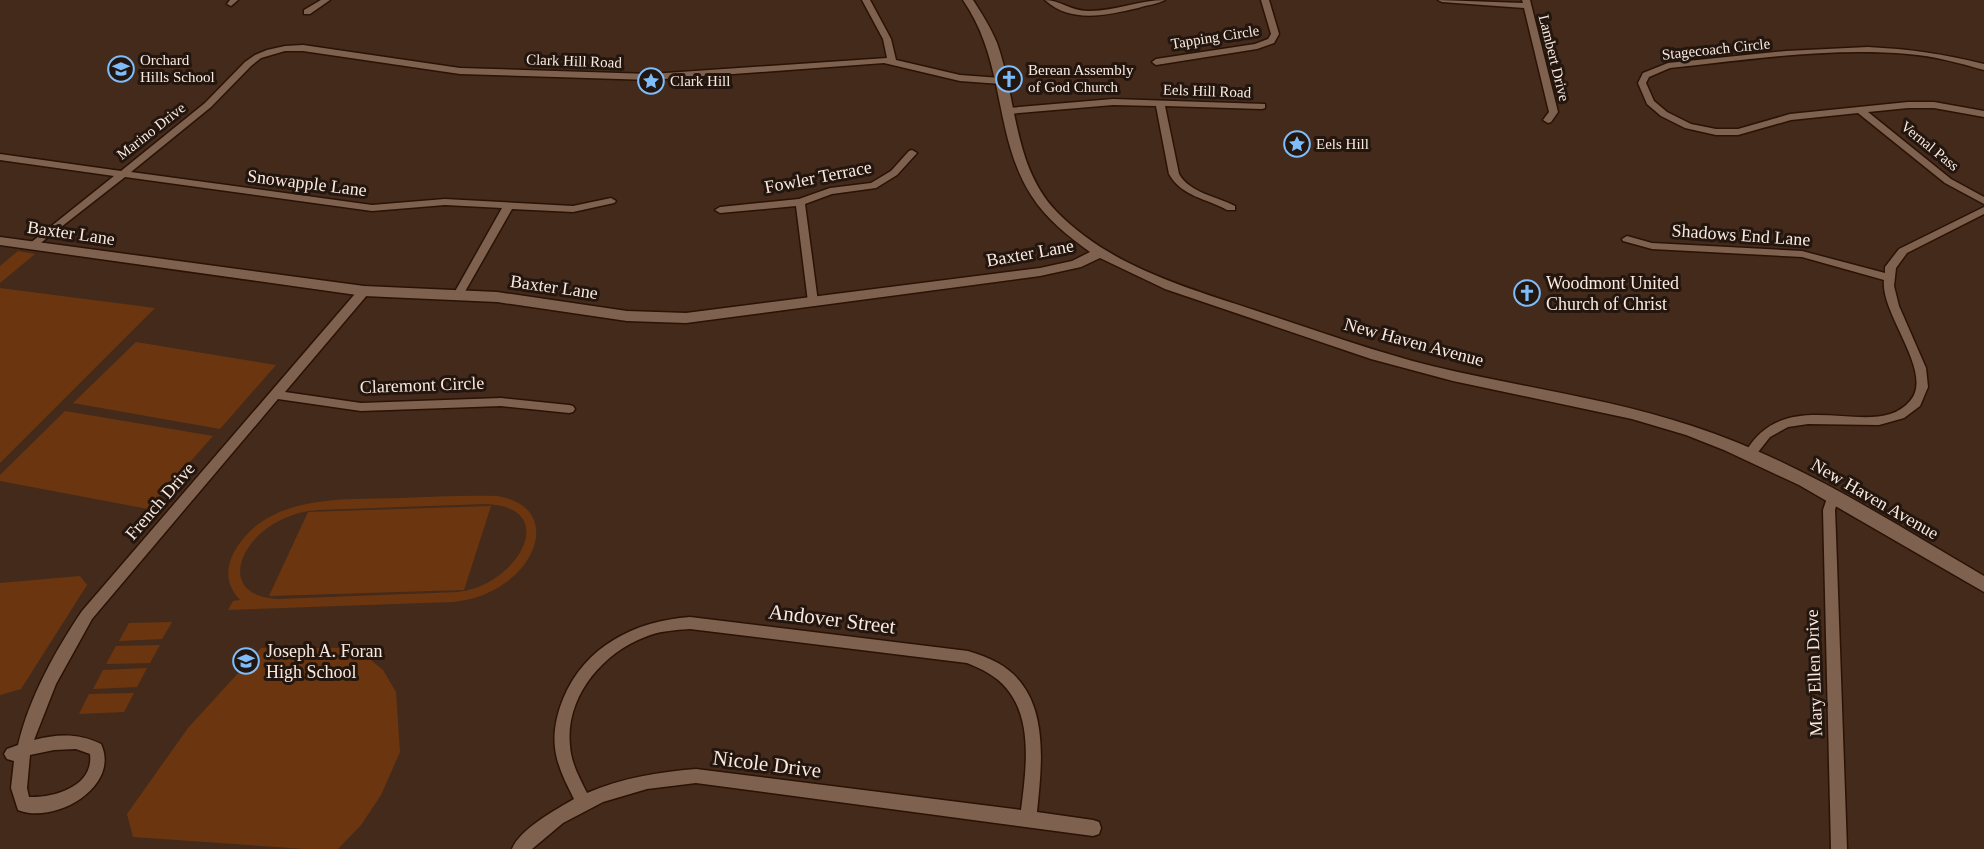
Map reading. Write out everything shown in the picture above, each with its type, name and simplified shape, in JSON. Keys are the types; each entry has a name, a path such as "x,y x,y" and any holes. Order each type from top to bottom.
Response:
{"main road":[{"name":"New Haven Avenue","path":"968,0 988,34 1021,163 1037,195 1068,229 1100,253 1127,269 1168,285 1389,359 1454,376 1630,412 1751,453 1833,496 1984,585"},
{"name":"Baxter Lane","path":"0,242 364,291 519,298 627,316 664,317 718,315 1040,272 1076,264 1100,253"}],"street":[{"path":"307,12 326,0"},
{"path":"866,0 887,39 892,61"},
{"path":"1049,0 1064,9 1086,13 1108,12 1161,0"},
{"name":"Tapping Circle","path":"1156,62 1257,46 1271,41 1275,33 1265,0"},
{"path":"1442,0 1527,3"},
{"name":"Lambert Drive","path":"1527,3 1554,112 1548,120"},
{"name":"Clark Hill Road","path":"289,47 460,71 651,77 861,60 892,61 960,78 1001,81"},
{"name":"Marino Drive","path":"33,246 222,93 250,60 264,52 289,47"},
{"name":"Stagecoach Circle","path":"1984,67 1908,52 1854,49 1668,66 1646,75 1642,83 1650,102 1664,114 1688,126 1716,132 1738,132 1790,117 1917,104 1984,114"},
{"name":"Eels Hill Road","path":"1008,111 1113,102 1262,106"},
{"path":"1160,103 1177,181 1188,190 1221,201 1231,208"},
{"name":"Vernal Pass","path":"1860,110 1955,185 1984,201"},
{"name":"Fowler Terrace","path":"720,210 800,202 830,191 876,184 894,173 912,153"},
{"name":"Snowapple Lane","path":"0,157 372,208 445,202 573,209 611,201"},
{"path":"800,202 813,302"},
{"path":"458,295 509,205"},
{"path":"1751,453 1759,438 1781,425 1818,419 1879,420 1899,415 1916,403 1922,392 1922,374 1890,294 1887,277 1892,262 1903,251 1984,210"},
{"name":"Shadows End Lane","path":"1627,239 1652,246 1802,254 1887,277"},
{"name":"French Drive","path":"12,754 36,746 83,744 96,749 98,761 90,782 73,795 46,804 24,805 13,794 10,781 12,754 24,714 58,654 87,615 364,291"},
{"name":"Claremont Circle","path":"277,395 361,407 501,402 569,409"},
{"name":"Mary Ellen Drive","path":"1833,496 1829,510 1829,535 1839,849"},
{"name":"Andover Street","path":"583,802 571,779 562,744 565,708 570,696 593,665 621,642 650,629 690,623 968,657 985,663 1001,674 1016,689 1031,719 1034,741 1028,819"},
{"name":"Nicole Drive","path":"520,849 547,825 583,802 618,787 640,781 696,776 1028,819"},
{"path":"1028,819 1093,828"}],"shaded area":[{"path":"18,251 35,254 0,283 0,266"},
{"path":"0,288 155,308 0,463"},
{"path":"136,342 276,365 220,429 73,403"},
{"path":"65,411 213,436 148,509 0,481 0,475"},
{"path":"497,496 515,501 527,510 534,521 536,533 528,560 505,583 487,593 453,602 228,610 233,601 240,600 232,589 228,572 233,554 247,534 265,520 285,510 307,504 355,499","holes":["485,504 508,508 522,518 526,531 523,546 514,562 499,576 480,586 458,592 278,599 250,591 243,583 240,573 247,550 255,539 272,525 297,514 318,510"]},
{"path":"491,506 464,590 269,596 308,512"},
{"path":"80,576 87,585 21,689 0,695 0,583"},
{"path":"172,622 162,639 119,641 129,623"},
{"path":"160,645 150,663 106,664 116,646"},
{"path":"261,648 352,648 361,652 383,670 396,692 400,752 381,795 361,825 338,849 306,849 133,837 127,814 188,728"},
{"path":"147,668 137,687 93,689 103,670"},
{"path":"134,693 124,712 79,714 89,694"}],"place":[{"name":"Orchard Hills School","path":"121,69"},
{"name":"Berean Assembly of God Church","path":"1009,79"},
{"name":"Clark Hill","path":"651,81"},
{"name":"Eels Hill","path":"1297,144"},
{"name":"Woodmont United Church of Christ","path":"1527,293"},
{"name":"Joseph A. Foran High School","path":"246,661"}]}
